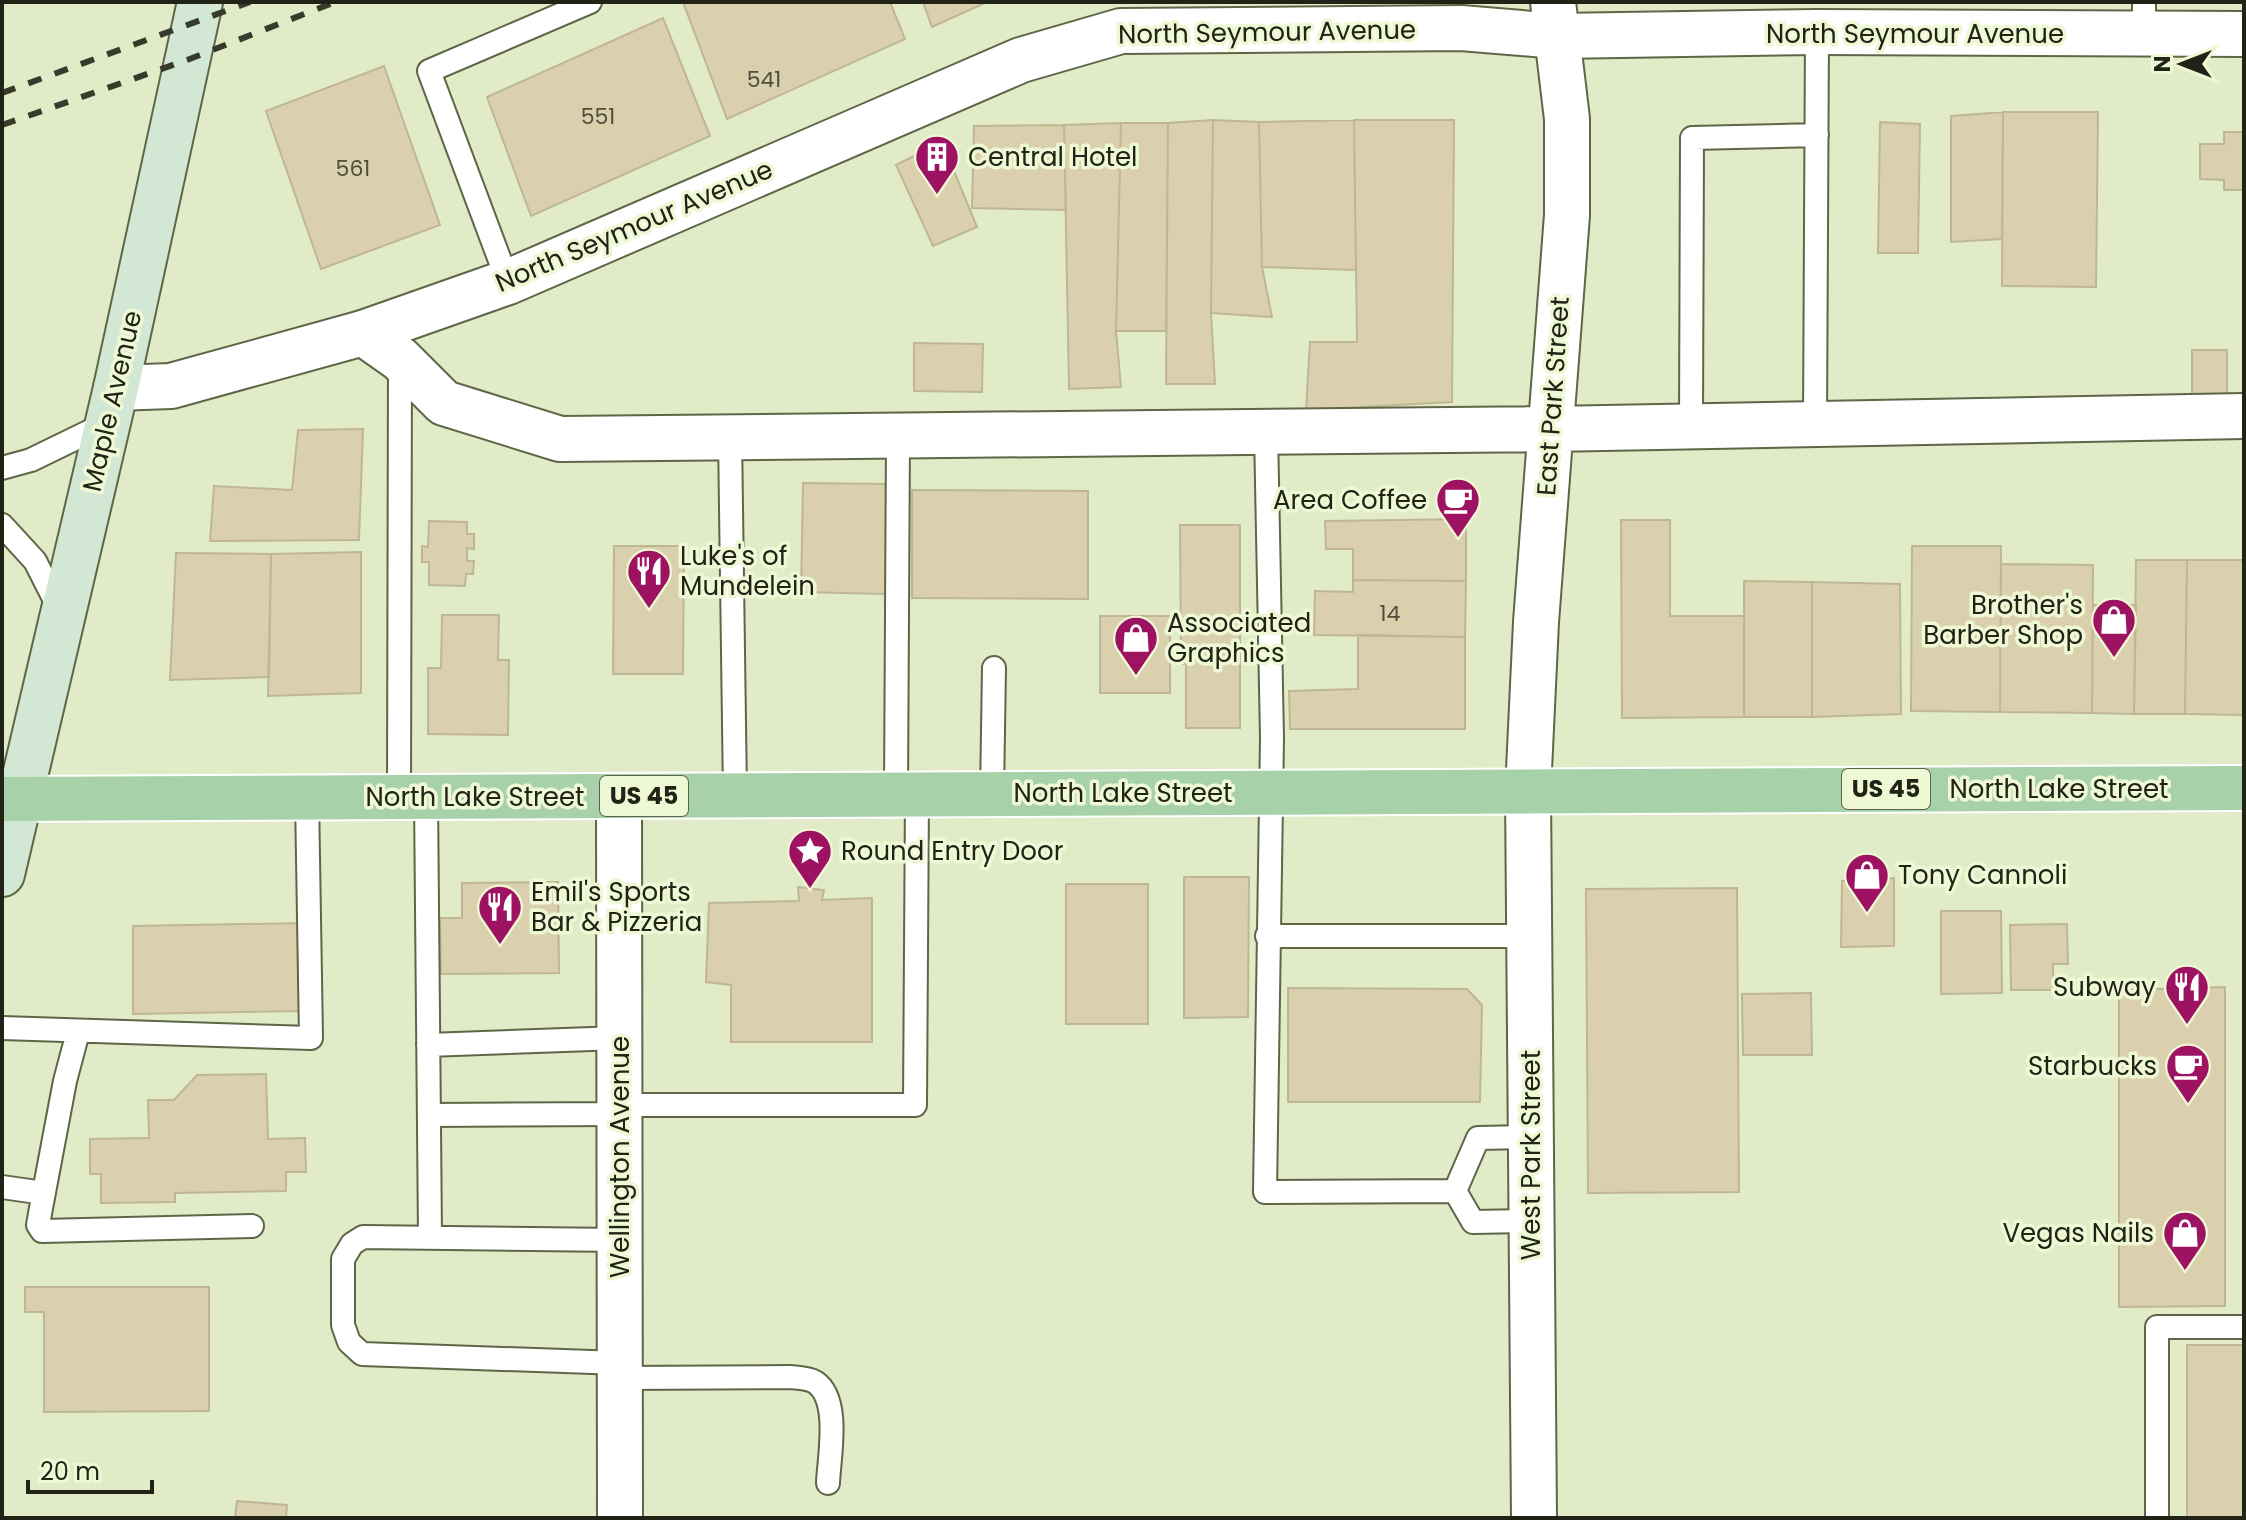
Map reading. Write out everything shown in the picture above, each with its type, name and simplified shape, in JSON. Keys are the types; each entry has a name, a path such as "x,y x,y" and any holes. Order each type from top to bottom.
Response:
{"main road":[{"name":"Maple Avenue","path":"2,874 10,799 62,613 112,405 200,2"},
{"name":"North Lake Street","path":"10,799 2244,788"}],"street":[{"name":"North Seymour Avenue","path":"112,405 363,333 508,282 1021,60 1121,31 1177,19 1461,28 1555,19 1817,32 2144,18 2244,34"},
{"name":"East Park Street","path":"1528,791 1550,429 1567,215 1567,119 1555,19"},
{"path":"363,333 400,359 444,403 560,439 1550,429 2244,416"},
{"name":"West Park Street","path":"1528,791 1534,1518"},
{"name":"Wellington Avenue","path":"619,796 620,1518"}],"lane":[{"path":"508,282 429,71 590,2"},
{"path":"1815,424 1817,32"},
{"path":"1691,426 1692,138 1817,135"},
{"path":"400,359 413,797 428,1045 430,1236"},
{"path":"2,468 31,460 112,405"},
{"path":"1266,431 1271,793 1265,1192 1455,1191"},
{"path":"429,1115 915,1105 898,435"},
{"path":"730,436 735,795"},
{"path":"2,525 35,561 62,613"},
{"path":"992,794 994,668"},
{"path":"2,1028 311,1038 307,797"},
{"path":"1267,936 1530,936"},
{"path":"78,1032 65,1081 38,1225 42,1231 252,1226"},
{"path":"428,1045 620,1038"},
{"path":"1455,1191 1478,1138 1531,1137"},
{"path":"2,1187 44,1193"},
{"path":"1455,1191 1473,1222 1532,1221"},
{"path":"620,1240 363,1237 352,1244 343,1259 343,1325 349,1342 362,1354 790,1377 813,1381 824,1391 830,1408 828,1483"},
{"path":"2157,1518 2157,1327 2244,1327"}],"building":[{"path":"683,2 890,2 905,39 727,119"},
{"path":"923,2 987,2 932,27"},
{"path":"663,18 710,136 531,216 487,97"},
{"path":"384,66 440,225 321,269 266,111"},
{"path":"2003,112 2002,239 1951,242 1951,116"},
{"path":"2003,112 2098,112 2096,287 2002,286"},
{"path":"1213,120 1259,122 1262,267 1272,317 1211,313"},
{"path":"1213,120 1211,313 1215,384 1166,384 1168,123"},
{"path":"1354,120 1454,120 1452,402 1306,410 1310,342 1357,342"},
{"path":"1354,120 1356,270 1262,267 1259,122"},
{"path":"1880,122 1920,124 1918,253 1878,253"},
{"path":"1121,123 1168,123 1166,331 1116,331"},
{"path":"1121,123 1116,331 1121,387 1069,389 1064,125"},
{"path":"1064,125 1066,210 972,208 974,126"},
{"path":"2224,132 2244,132 2244,190 2224,190 2224,180 2200,179 2200,144 2224,144"},
{"name":"Central Hotel","path":"942,142 977,227 933,246 896,165"},
{"path":"914,343 983,344 982,392 914,391"},
{"path":"2192,350 2227,350 2227,396 2192,396"},
{"path":"363,429 359,540 210,541 214,486 292,490 298,430"},
{"path":"803,483 888,484 885,594 801,592"},
{"path":"912,490 1088,491 1088,599 912,598"},
{"path":"1466,519 1466,581 1353,580 1353,549 1326,549 1325,521"},
{"path":"1621,520 1670,520 1670,616 1744,616 1744,717 1622,718"},
{"path":"429,521 467,522 467,534 474,534 474,549 467,548 467,561 474,561 473,574 466,574 465,586 429,585 429,562 422,562 422,546 428,547"},
{"path":"1180,525 1240,525 1240,728 1186,728 1186,664 1181,664"},
{"name":"Luke's of Mundelein","path":"614,546 684,546 683,674 613,674"},
{"path":"1912,546 2001,546 2000,712 1911,711"},
{"path":"361,552 361,693 268,696 271,554"},
{"path":"176,553 271,554 269,677 170,680"},
{"path":"2136,560 2187,560 2185,714 2134,714"},
{"path":"2187,560 2244,560 2244,715 2185,714"},
{"path":"2001,564 2093,565 2092,713 2000,712"},
{"path":"1353,580 1466,581 1465,637 1314,635 1315,591 1353,592"},
{"path":"1744,581 1812,582 1812,717 1744,717"},
{"path":"1812,582 1900,584 1901,714 1812,717"},
{"name":"Brother's Barber Shop","path":"2093,605 2136,605 2134,714 2092,713"},
{"path":"442,615 499,615 498,660 509,660 508,735 428,734 428,668 441,668"},
{"path":"1100,616 1170,616 1170,693 1100,693"},
{"path":"1358,635 1465,637 1465,729 1290,729 1289,691 1358,689"},
{"path":"1184,877 1249,877 1248,1017 1184,1018"},
{"name":"Tony Cannoli","path":"1894,878 1894,946 1841,947 1842,881"},
{"name":"Emil's Sports Bar & Pizzeria","path":"558,882 559,973 441,974 440,918 462,918 462,883"},
{"path":"1066,884 1148,884 1148,1024 1066,1024"},
{"path":"798,887 824,890 822,900 872,898 872,1042 731,1042 731,985 706,982 709,903 799,901"},
{"path":"1737,888 1739,1192 1588,1193 1586,889"},
{"path":"1941,911 2001,911 2002,993 1941,994"},
{"path":"304,923 302,1011 133,1014 133,926"},
{"path":"2067,924 2068,964 2053,964 2053,990 2011,990 2010,925"},
{"path":"2225,987 2225,1306 2119,1307 2119,990"},
{"path":"1288,988 1467,989 1482,1005 1480,1102 1288,1102"},
{"path":"1811,993 1812,1055 1743,1055 1742,994"},
{"path":"266,1074 268,1139 305,1138 306,1172 286,1172 286,1191 175,1193 175,1202 101,1203 101,1174 90,1174 90,1139 149,1138 148,1100 174,1100 197,1075"},
{"path":"25,1287 209,1287 209,1411 44,1412 44,1312 25,1312"},
{"path":"2187,1345 2244,1345 2244,1518 2187,1518"},
{"path":"237,1501 287,1505 286,1518 235,1518"}],"railway":[{"path":"2,93 250,2"},
{"path":"2,125 187,60 335,2"}],"place":[{"name":"Central Hotel","path":"937,196"},
{"name":"Area Coffee","path":"1458,539"},
{"name":"Luke's of Mundelein","path":"649,610"},
{"name":"Brother's Barber Shop","path":"2114,659"},
{"name":"Associated Graphics","path":"1136,677"},
{"name":"Round Entry Door","path":"810,890"},
{"name":"Tony Cannoli","path":"1867,914"},
{"name":"Emil's Sports Bar & Pizzeria","path":"500,946"},
{"name":"Subway","path":"2187,1026"},
{"name":"Starbucks","path":"2188,1105"},
{"name":"Vegas Nails","path":"2185,1272"}]}
